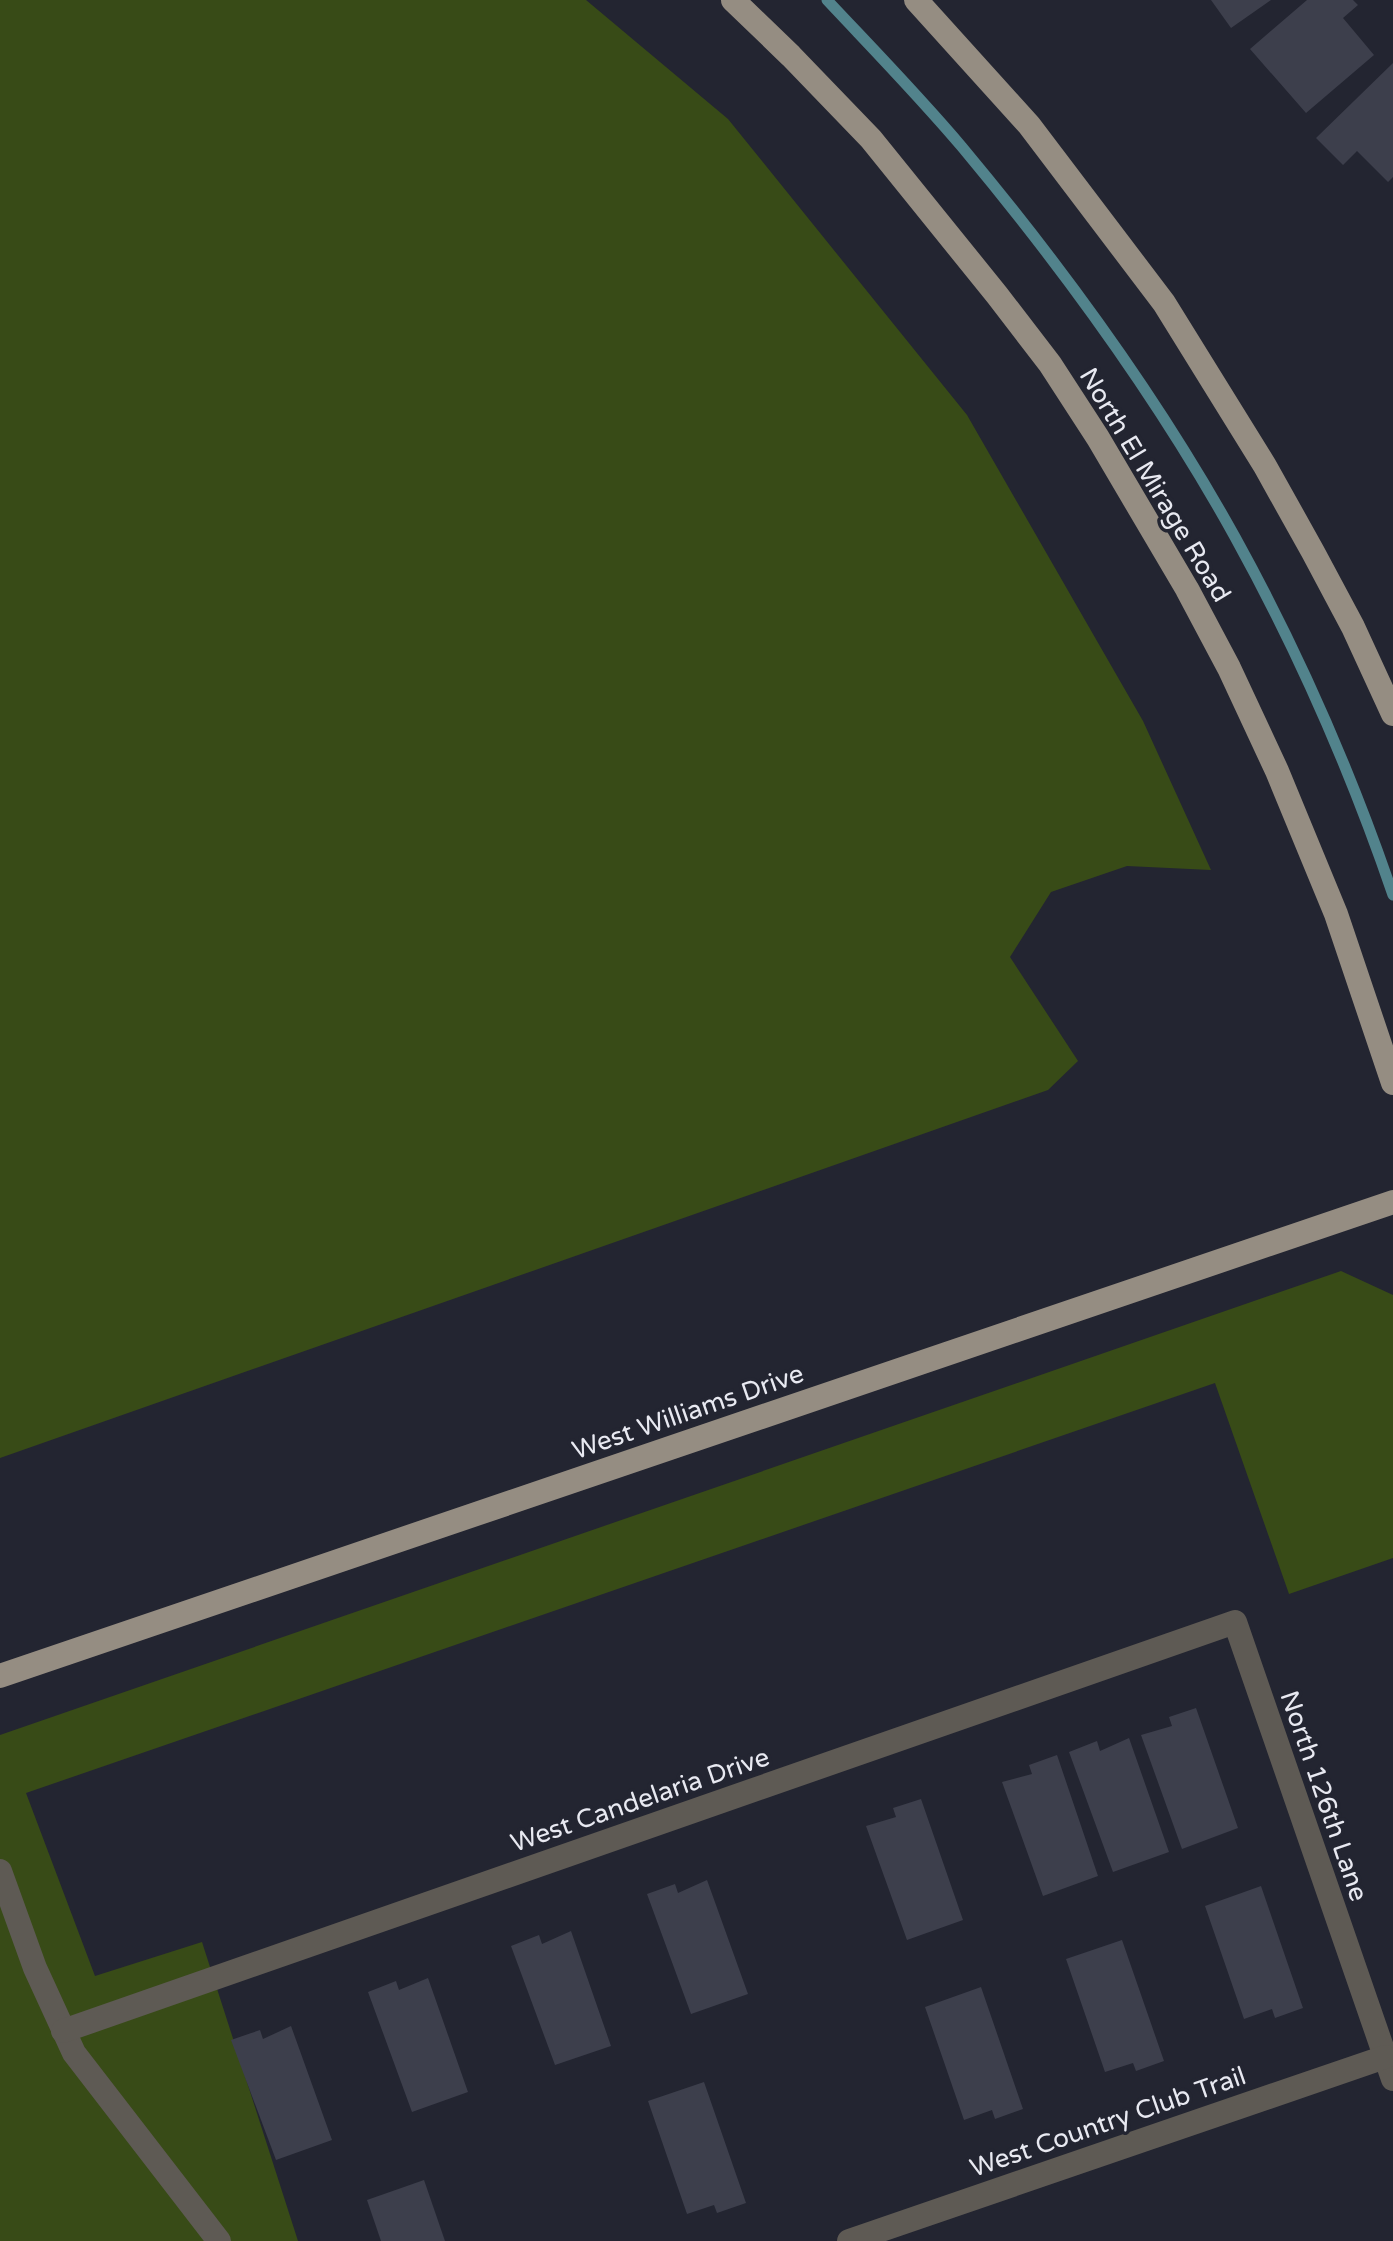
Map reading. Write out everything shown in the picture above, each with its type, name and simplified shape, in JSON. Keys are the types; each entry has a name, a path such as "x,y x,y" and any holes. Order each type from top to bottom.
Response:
{"main road":[{"name":"North El Mirage Road","path":"733,0 871,139 1050,364 1098,438 1187,589 1229,668 1277,771 1336,914 1393,1083"},
{"path":"916,0 1029,125 1164,303 1265,466 1313,552 1353,627 1393,714"},
{"name":"West Williams Drive","path":"0,1676 1393,1202"}],"street":[{"name":"West Candelaria Drive","path":"63,2031 1235,1622"},
{"name":"North 126th Lane","path":"1235,1622 1389,2068"},
{"path":"0,1871 35,1968 74,2053 219,2241"},
{"name":"West Country Club Trail","path":"849,2241 1389,2068"}],"green space":[{"path":"0,0 586,0 728,119 967,415 1143,721 1211,870 1127,866 1051,892 1010,957 1078,1061 1048,1090 0,1458"},
{"path":"1341,1271 1393,1295 1393,1558 1289,1594 1215,1383 26,1793 95,1976 202,1942 298,2241 0,2241 0,1735"}],"building":[{"path":"1211,0 1271,0 1231,28"},
{"path":"1307,0 1353,0 1358,5 1343,18 1374,55 1306,113 1250,49"},
{"path":"1393,63 1393,177 1388,182 1357,151 1343,165 1316,138"},
{"path":"1196,1708 1238,1828 1182,1849 1141,1735 1172,1726 1169,1717"},
{"path":"1129,1738 1169,1852 1113,1872 1069,1752 1097,1741 1100,1751"},
{"path":"1057,1755 1098,1876 1043,1896 1002,1782 1032,1774 1029,1765"},
{"path":"921,1799 963,1920 907,1940 866,1826 896,1817 893,1808"},
{"path":"707,1880 748,1994 691,2014 647,1894 675,1884 678,1893"},
{"path":"1261,1886 1303,2008 1275,2018 1272,2009 1244,2019 1205,1906"},
{"path":"571,1931 611,2046 555,2065 511,1946 539,1935 542,1944"},
{"path":"1122,1940 1164,2061 1136,2071 1133,2063 1105,2072 1066,1959"},
{"path":"428,1978 468,2092 412,2112 368,1992 396,1981 399,1990"},
{"path":"981,1987 1023,2109 995,2119 992,2110 964,2120 925,2007"},
{"path":"291,2026 332,2140 276,2160 231,2040 260,2030 263,2039"},
{"path":"704,2082 746,2203 717,2213 714,2205 687,2214 648,2101"},
{"path":"424,2180 445,2241 381,2241 367,2200"}],"waterway":[{"path":"827,0 929,109 1000,193 1108,335 1174,434 1235,537 1302,668 1341,758 1393,895"}]}
